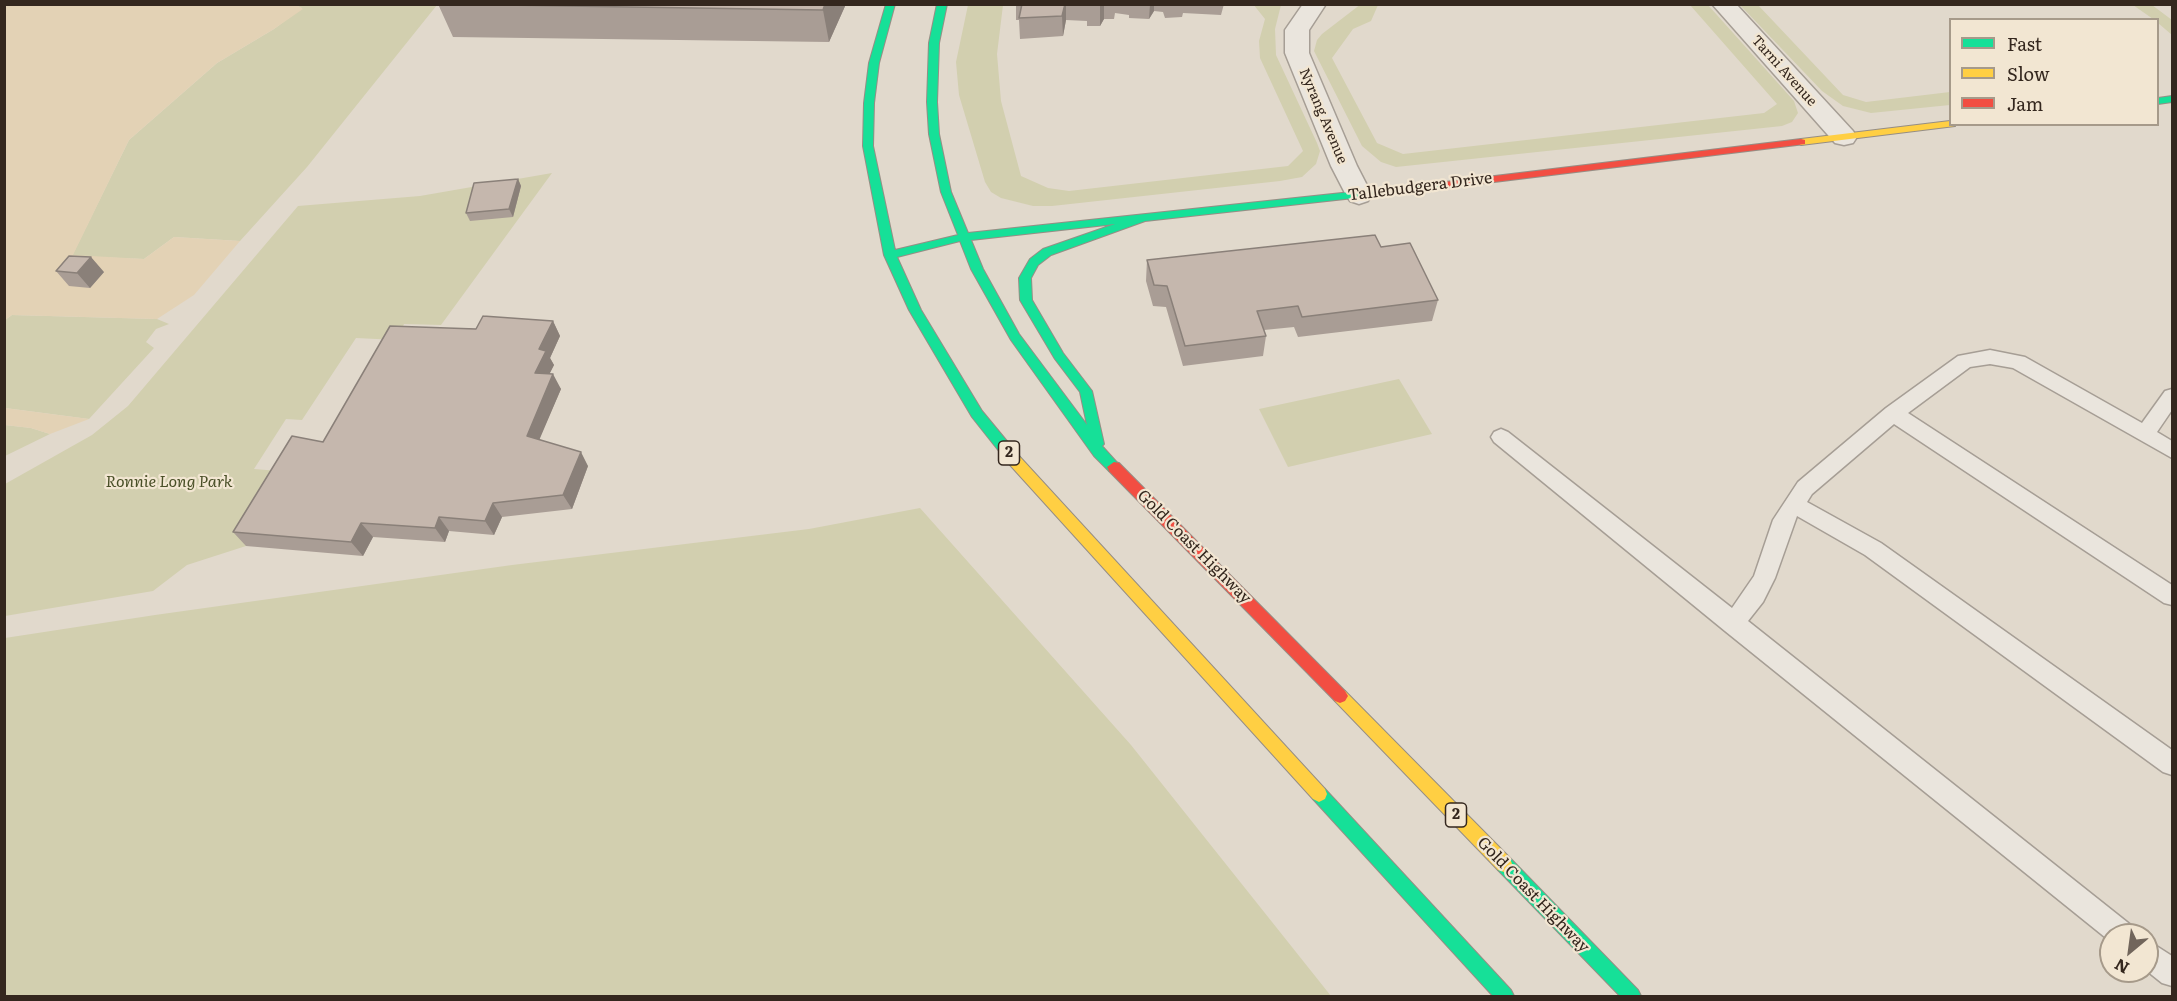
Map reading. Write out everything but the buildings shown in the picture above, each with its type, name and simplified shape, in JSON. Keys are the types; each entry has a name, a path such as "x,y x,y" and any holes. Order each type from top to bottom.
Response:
{"main road":[{"name":"2","path":"891,4 874,63 868,146 890,255 915,310 977,414 1028,477 1505,996"},
{"name":"Gold Coast Highway","path":"942,4 934,43 931,74 932,118 946,192 977,269 1015,337 1099,452 1632,996"},
{"name":"Tallebudgera Drive","path":"890,255 963,237 1359,195 1949,124"},
{"path":"1099,452 1086,391 1059,356 1026,300 1025,278 1034,262 1047,252 1141,219"}],"street":[{"name":"Nyrang Avenue","path":"1314,4 1297,30 1297,53 1339,155 1359,195"},
{"name":"Tarni Avenue","path":"1723,4 1844,137"}],"lane":[{"path":"1733,624 1755,595 1764,578 1784,520 1805,488 1893,413 1965,361 1990,357 2006,358 2032,369 2172,450"},
{"path":"2145,434 2172,396"},
{"path":"1893,413 2172,596"},
{"path":"1501,437 2108,923"},
{"path":"1793,504 1873,549 2172,764"},
{"path":"2159,963 2172,973"}],"green space":[{"path":"1253,4 1281,5 1275,29 1276,55 1320,151 1316,164 1302,177 1280,181 1052,206 1033,206 1001,198 991,192 985,182 959,95 956,62 968,5 1003,5 997,54 1001,101 1021,176 1048,188 1069,191 1288,166 1303,151 1260,58 1259,41 1265,19"},
{"path":"1361,4 1378,5 1371,21 1353,29 1332,58 1377,143 1403,154 1764,113 1777,104 1690,5 1708,5 1794,101 1798,113 1792,122 1782,126 1396,167 1381,162 1362,146 1314,51 1317,40 1322,34"},
{"path":"295,5 437,5 307,167 240,241 174,237 144,259 72,256 129,140 217,63 274,29 302,8"},
{"path":"1740,5 1758,5 1843,95 1866,102 1949,92 1949,105 1871,113 1843,106 1822,91"},
{"path":"2133,5 2152,5 2172,20 2172,35 2159,24 2159,18 2152,18"},
{"name":"Ronnie Long Park","path":"552,173 441,325 404,324 397,340 356,338 302,420 286,419 254,469 291,472 246,546 187,565 153,591 5,616 5,484 92,435 128,406 298,206 420,196"},
{"path":"12,315 157,319 169,324 156,329 146,342 154,348 89,419 5,408 5,320"},
{"path":"1399,379 1432,434 1288,467 1259,409"},
{"path":"5,425 31,428 50,434 5,456"},
{"path":"920,508 1131,745 1331,996 5,996 5,638 512,565 809,529"}],"sand":[{"path":"295,4 303,9 217,63 129,140 73,255 144,259 174,237 240,241 194,295 157,319 12,315 5,320 5,5"},
{"path":"5,408 89,419 50,434 31,428 5,425"}],"traffic: fast":[{"path":"891,4 874,63 869,103 868,146 890,255 915,310 977,414 1015,461"},
{"path":"942,4 934,43 932,102 934,134 946,192 977,269 1015,337 1099,452 1114,467"},
{"path":"2159,101 2172,99"},
{"path":"890,255 963,237 1445,185"},
{"path":"1097,444 1086,391 1059,356 1026,300 1025,278 1034,262 1047,252 1141,219"},
{"path":"1319,794 1505,996"},
{"path":"1504,864 1632,996"}],"traffic: slow":[{"path":"1801,142 1949,124"},
{"path":"1015,461 1319,794"},
{"path":"1340,696 1504,864"}],"traffic: jam":[{"path":"1445,185 1801,142"},
{"path":"1114,467 1340,696"}]}
